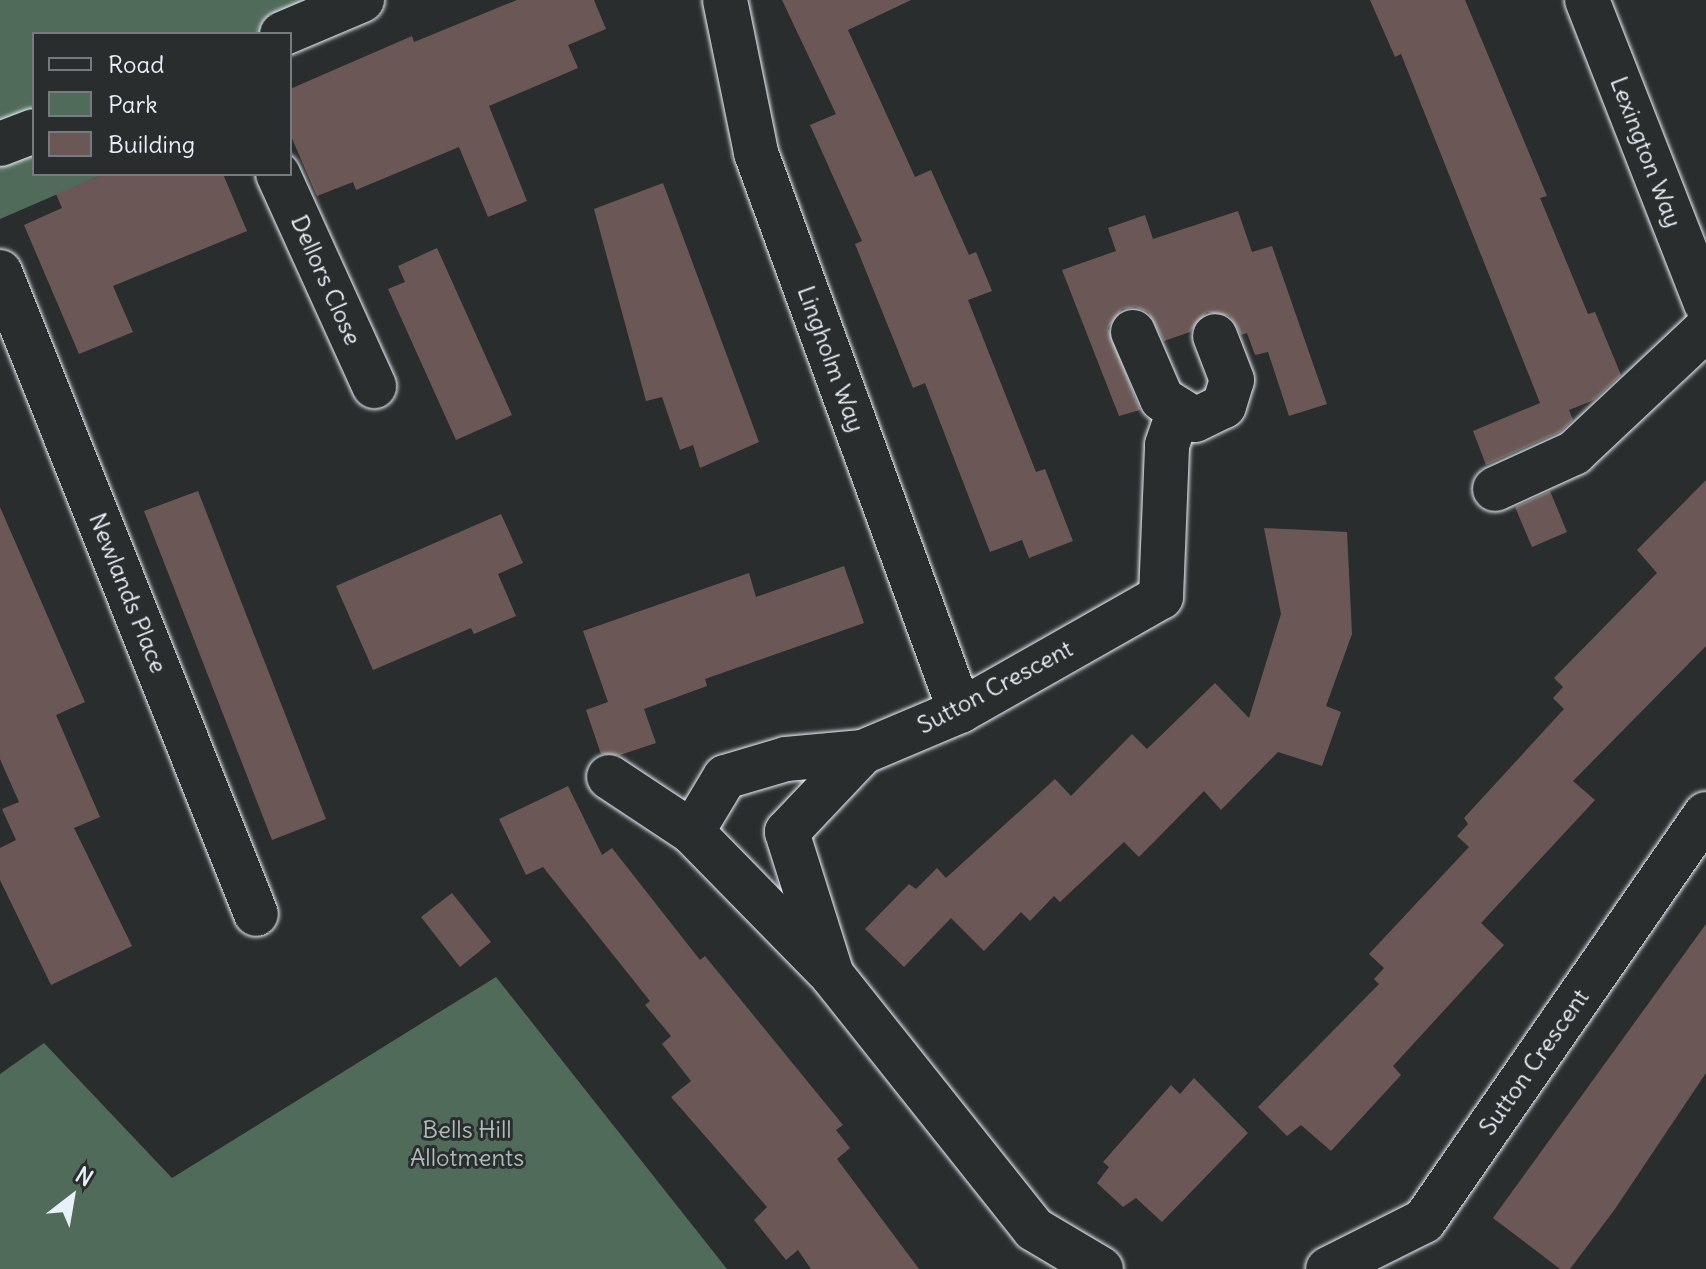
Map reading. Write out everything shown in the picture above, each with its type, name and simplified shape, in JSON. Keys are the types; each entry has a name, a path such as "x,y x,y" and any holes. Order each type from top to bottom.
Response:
{"street":[{"path":"287,32 362,0"},
{"name":"Lingholm Way","path":"725,0 756,153 960,711"},
{"name":"Lexington Way","path":"1587,0 1706,304"},
{"path":"0,144 32,132"},
{"name":"Dellors Close","path":"279,176 374,386"},
{"name":"Newlands Place","path":"0,272 256,914"},
{"path":"1495,489 1574,453 1706,329"},
{"path":"1133,332 1162,399 1195,420 1266,386"},
{"path":"1215,336 1232,380 1224,406"},
{"name":"Sutton Crescent","path":"1101,1269 1034,1229 832,975 787,832 863,752 960,711 1161,597 1167,445 1179,410"},
{"path":"692,832 725,777 786,759 863,752"},
{"path":"609,777 692,832 832,975"},
{"name":"Sutton Crescent","path":"1328,1269 1424,1221 1706,814"}],"green space":[{"path":"0,0 328,0 292,32 32,32 32,176 99,176 0,219"},
{"name":"Bells Hill Allotments","path":"496,977 727,1269 0,1269 0,1074 44,1043 172,1178"}],"building":[{"path":"517,0 594,0 606,29 568,45 578,68 489,106 527,201 488,217 459,147 356,190 353,182 317,196 292,139 292,88 412,36 414,42"},
{"path":"782,0 911,0 848,30 915,177 931,170 969,255 976,252 992,291 968,300 1036,472 1045,469 1073,541 1029,558 1022,540 990,552 925,383 913,388 855,244 862,241 810,125 836,114"},
{"path":"1370,0 1465,0 1547,196 1540,198 1588,314 1595,312 1621,375 1594,400 1569,410 1573,420 1560,432 1486,465 1473,431 1540,403 1401,54 1395,57"},
{"path":"99,176 224,176 247,231 113,286 133,332 79,354 24,225 62,208 56,194"},
{"path":"663,183 759,442 700,468 693,445 680,450 662,397 646,401 594,209"},
{"path":"1238,211 1252,252 1272,246 1327,404 1289,416 1268,352 1255,355 1247,333 1241,335 1230,316 1207,312 1190,332 1164,341 1148,312 1135,307 1122,309 1108,328 1140,410 1119,416 1062,270 1116,251 1108,228 1145,215 1153,239"},
{"path":"437,248 512,415 456,440 388,289 405,282 398,266"},
{"path":"1706,480 1706,646 1573,781 1595,800 1481,923 1504,945 1393,1066 1401,1075 1331,1151 1301,1125 1287,1136 1258,1107 1379,984 1374,979 1384,968 1369,954 1469,847 1457,836 1468,824 1464,818 1564,709 1553,698 1563,687 1554,678 1657,573 1637,550"},
{"path":"198,491 326,819 272,840 144,511"},
{"path":"1550,491 1567,532 1532,547 1515,507"},
{"path":"0,507 85,702 56,715 100,817 74,828 132,946 51,985 0,880 0,848 16,840 2,809 19,802 0,759"},
{"path":"501,514 523,563 498,574 516,616 474,634 471,628 373,670 336,586"},
{"path":"1264,528 1347,532 1352,634 1326,706 1341,712 1322,766 1278,752 1221,810 1204,791 1139,857 1124,842 1060,902 1054,896 1030,921 1021,912 984,951 951,918 904,967 865,929 909,884 916,889 937,868 946,878 1055,779 1071,796 1132,734 1147,749 1215,683 1249,718 1281,614"},
{"path":"844,566 864,623 705,679 707,686 644,709 656,743 620,755 601,754 586,710 608,702 583,631 749,573 756,597"},
{"path":"568,786 602,855 612,848 700,960 705,956 843,1125 836,1130 850,1148 837,1159 919,1269 811,1269 798,1250 786,1260 754,1220 767,1207 671,1097 691,1081 662,1044 671,1036 645,1005 650,1001 543,867 526,875 499,819"},
{"path":"452,893 491,942 460,967 421,917"},
{"path":"1706,924 1706,1073 1615,1209 1570,1269 1560,1269 1493,1218"},
{"path":"1194,1078 1248,1133 1162,1222 1136,1198 1123,1207 1097,1183 1109,1167 1103,1162 1171,1085 1180,1094"}]}
